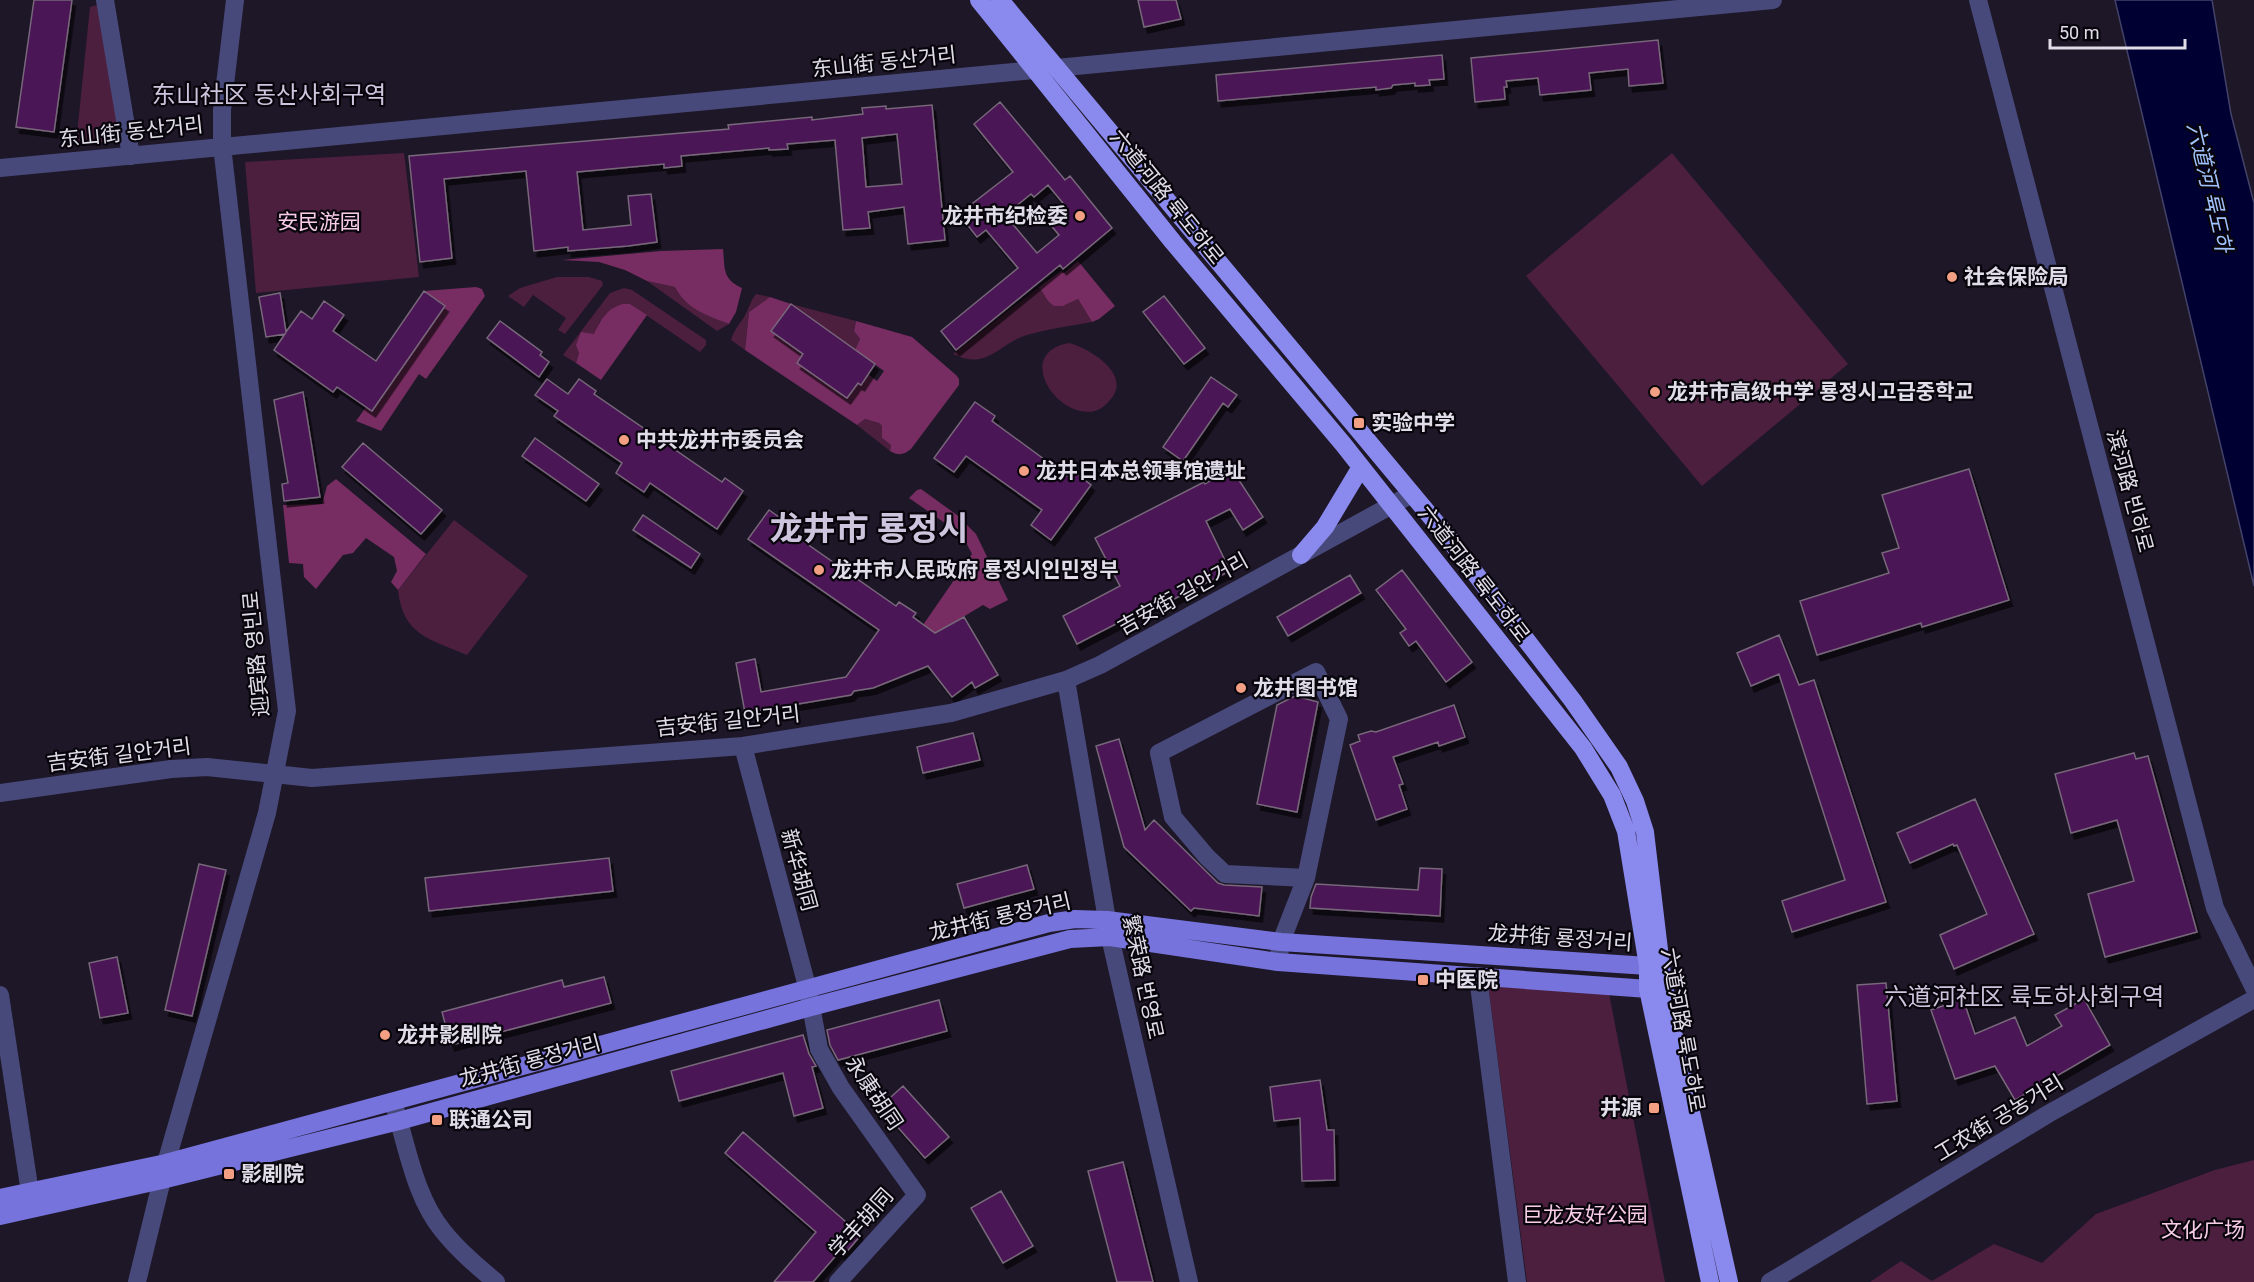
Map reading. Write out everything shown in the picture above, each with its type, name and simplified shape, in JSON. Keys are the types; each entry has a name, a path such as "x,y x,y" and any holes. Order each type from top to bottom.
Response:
{"highway":[{"name":"六道河路 륙도하로","path":"979,0 1173,242 1361,467 1583,747 1612,795 1626,831 1655,970 1671,1023 1729,1282"},
{"name":"六道河路 륙도하로","path":"1000,0 1442,530 1573,701 1619,767 1635,801 1645,832 1655,970"},
{"path":"1301,555 1325,528 1361,467"},
{"name":"六道河路 륙도하로","path":"1648,988 1710,1282"}],"main road":[{"name":"龙井街 룡정거리","path":"164,1172 393,1102 810,998 1070,939 1109,928 1655,970"},
{"name":"龙井街 룡정거리","path":"1109,928 1278,962 1648,988"},
{"path":"1648,988 1655,970"},
{"name":"龙井街 룡정거리","path":"0,1216 31,1200 399,1121 810,998"},
{"name":"龙井街 룡정거리","path":"0,1198 31,1200"}],"street":[{"path":"105,0 131,156"},
{"name":"迎宾路 영빈로","path":"137,1282 164,1172 267,813 287,711 222,146 222,110 235,0"},
{"name":"东山街 동산거리","path":"0,168 1773,0"},
{"name":"滨河路 빈하로","path":"1978,0 2216,908 2254,988"},
{"name":"吉安街 길안거리","path":"0,793 171,769 207,767 312,778 743,746 951,713 1066,680 1100,665 1412,495"},
{"path":"1278,962 1281,942 1306,878 1339,719 1316,672 1159,753 1173,818 1225,874 1306,878"},
{"name":"繁荣路 번영로","path":"1066,680 1109,928 1189,1282"},
{"name":"新华胡同","path":"743,746 810,998"},
{"path":"1478,977 1517,1282"},
{"path":"0,995 31,1200"},
{"name":"永康胡同","path":"810,998 819,1049 841,1088 917,1195"},
{"name":"工农街 공농거리","path":"1770,1282 2048,1114 2254,999"},
{"path":"393,1102 420,1190 431,1214 442,1231 460,1250 496,1282"},
{"name":"学丰胡同","path":"838,1282 917,1195"}],"green space":[{"path":"97,5 121,141 76,144 90,7"},
{"name":"安民游园","path":"404,153 419,277 256,293 245,162"},
{"path":"1672,153 1848,364 1702,486 1526,276"},
{"path":"557,277 589,277 602,281 603,285 565,334 558,330 566,318 533,295 524,307 508,296 520,288"},
{"path":"647,281 675,287 691,306 729,324 717,331"},
{"path":"1039,287 1048,301 1063,306 1078,299 1092,322 1027,335 984,358 965,358 953,354"},
{"path":"624,288 632,290 706,340 706,345 700,352 630,304 600,321 594,335 579,353 576,363 563,355 610,293"},
{"path":"756,294 770,297 749,312 745,350 731,340"},
{"path":"791,304 856,321 854,331 860,339 855,350"},
{"path":"1069,343 1098,357 1113,373 1116,391 1103,407 1095,411 1081,411 1067,406 1055,396 1047,384 1043,371 1044,359 1052,349"},
{"path":"865,419 882,426 882,438 891,445 890,451 857,425"},
{"path":"454,520 528,576 467,655 430,640 412,627 401,605 398,590"},
{"name":"巨龙友好公园","path":"1607,983 1665,1282 1527,1282 1488,985"},
{"name":"文化广场","path":"2254,1160 2254,1282 1870,1282 1901,1261 1932,1281 1994,1244 2042,1263 2096,1214 2215,1170"}],"shaded area":[{"path":"723,249 728,277 742,288 736,312 729,324 691,306 675,287 647,281 625,270 599,262 562,260 661,251"},
{"path":"1078,261 1115,306 1092,322 1078,299 1063,306 1054,306 1039,287 1061,271 1064,273"},
{"path":"476,287 482,289 485,296 426,379 419,374 381,431 356,421 366,407 372,411 445,306 424,291"},
{"path":"770,297 791,304 772,331 803,354 798,363 846,398 868,374 877,381 884,371 855,350 860,339 854,331 856,321 912,337 956,375 959,385 911,449 906,453 893,453 890,451 891,445 882,438 882,426 879,423 865,419 857,425 745,350 749,312"},
{"path":"623,304 630,304 647,315 601,380 576,363 579,353 576,345 581,332 594,334 608,312"},
{"path":"336,479 426,554 398,590 391,582 397,571 394,557 366,538 353,553 343,555 316,589 304,577 303,564 289,563 283,505 322,504 327,486"},
{"path":"921,489 957,515 976,534 1008,600 990,609 983,605 933,635 923,625 972,554 962,535 909,498"}],"water":[{"name":"六道河 륙도하","path":"2115,0 2212,0 2231,114 2254,203 2254,586"}],"building":[{"path":"34,0 72,0 54,132 16,127"},
{"path":"1138,0 1176,0 1181,19 1144,27"},
{"path":"1658,40 1663,83 1629,86 1628,69 1589,73 1591,90 1540,95 1538,78 1506,81 1505,99 1475,102 1471,58"},
{"path":"1442,55 1444,79 1429,80 1430,85 1415,86 1415,83 1393,85 1391,88 1376,90 1376,87 1218,101 1216,75"},
{"path":"1000,102 1065,180 1070,176 1112,228 1063,269 1060,265 956,350 941,331 1018,268 986,230 977,237 959,214 1013,172 974,124","holes":["1048,185 1067,208 1049,223 1059,235 1037,253 1005,215 1031,194 1034,197"]},
{"path":"932,105 945,240 908,244 904,207 868,212 870,228 843,230 835,140 787,144 788,149 769,150 769,148 681,156 682,166 664,168 664,164 577,172 583,230 631,225 628,196 651,194 657,242 628,246 568,251 568,247 534,251 526,171 444,179 452,258 420,262 409,156 729,129 728,125 812,117 812,120 863,114 862,108 886,106 886,109","holes":["897,134 902,184 866,187 862,138"]},
{"path":"424,291 445,306 372,411 337,387 333,392 274,350 285,334 266,337 259,297 280,293 286,332 301,311 312,319 324,301 344,315 333,331 376,361"},
{"path":"1164,296 1205,348 1184,364 1143,312"},
{"path":"791,304 875,364 861,385 858,383 847,398 797,363 803,354 771,331"},
{"path":"500,321 542,352 540,355 549,362 539,377 487,338"},
{"path":"1211,377 1237,395 1228,407 1223,403 1183,461 1163,447"},
{"name":"中共龙井市委员会","path":"547,379 568,394 579,379 596,391 594,394 722,482 725,478 743,491 717,529 650,483 644,492 616,473 622,463 554,416 558,411 535,395"},
{"path":"303,392 320,497 284,501 282,484 288,483 274,400"},
{"name":"龙井日本总领事馆遗址","path":"975,402 995,416 992,421 1067,476 1072,470 1091,485 1051,540 1031,525 1042,510 966,456 954,472 934,458"},
{"path":"535,438 599,484 586,501 522,456"},
{"path":"363,443 442,510 421,534 342,467"},
{"path":"1231,468 1263,517 1243,530 1230,509 1206,521 1230,571 1174,599 1172,595 1077,644 1063,616 1120,586 1095,538 1204,482 1205,484"},
{"path":"1969,469 2009,600 1922,627 1921,623 1817,655 1800,601 1889,573 1882,553 1899,548 1882,495"},
{"path":"769,510 783,520 780,525 896,606 899,602 916,613 913,617 935,633 964,617 998,675 975,688 972,682 952,697 928,666 873,688 854,691 851,695 745,713 736,663 755,659 761,692 846,677 879,630 748,539"},
{"path":"643,515 700,554 691,568 633,530"},
{"path":"1402,570 1472,662 1446,682 1416,641 1409,646 1400,633 1406,629 1376,590"},
{"path":"1350,575 1361,593 1288,636 1277,617"},
{"path":"1779,635 1799,685 1814,680 1886,902 1792,932 1782,901 1845,880 1779,674 1751,686 1737,653"},
{"path":"1295,696 1318,702 1297,812 1257,804 1277,705"},
{"path":"1454,705 1465,737 1439,746 1438,742 1393,757 1403,784 1399,785 1407,809 1376,820 1350,745 1360,741 1358,735 1371,731 1376,732"},
{"path":"973,733 980,760 923,773 917,747"},
{"path":"1119,739 1145,830 1154,820 1218,883 1262,887 1259,916 1194,908 1191,911 1124,847 1096,746"},
{"path":"2134,753 2136,759 2148,756 2197,932 2105,957 2088,894 2134,881 2117,820 2071,833 2055,774"},
{"path":"1975,799 2034,934 1954,969 1940,935 1987,914 1957,845 1953,844 1910,863 1897,833"},
{"path":"609,858 613,891 429,911 425,878"},
{"path":"199,864 226,870 192,1016 165,1010"},
{"path":"1027,865 1034,889 964,908 957,884"},
{"path":"1420,868 1442,869 1440,916 1310,908 1316,884 1418,890"},
{"path":"117,957 128,1013 100,1018 89,963"},
{"path":"604,977 611,1003 451,1045 442,1012 562,980 564,987"},
{"path":"1886,983 1897,1101 1867,1104 1857,985"},
{"path":"1963,999 1975,1034 2015,1017 2027,1046 2062,1026 2055,1015 2084,999 2110,1045 2015,1100 1995,1066 1955,1079 1931,1010"},
{"path":"939,1000 947,1031 838,1060 830,1045 827,1030"},
{"path":"803,1035 809,1054 816,1066 812,1067 823,1108 794,1116 783,1073 679,1101 671,1071"},
{"path":"1320,1080 1327,1130 1334,1130 1335,1180 1302,1181 1300,1118 1274,1121 1270,1087"},
{"path":"903,1086 949,1137 925,1158 880,1107"},
{"path":"743,1132 861,1235 843,1256 839,1252 813,1282 774,1282 816,1232 725,1153"},
{"path":"1123,1162 1153,1282 1117,1282 1088,1171"},
{"path":"1001,1191 1033,1246 1003,1263 971,1208"}],"place":[{"name":"龙井市纪检委","path":"1080,216"},
{"name":"社会保险局","path":"1952,277"},
{"name":"龙井市高级中学 룡정시고급중학교","path":"1655,392"},
{"name":"实验中学","path":"1359,423"},
{"name":"中共龙井市委员会","path":"624,440"},
{"name":"龙井日本总领事馆遗址","path":"1024,471"},
{"name":"龙井市人民政府 룡정시인민정부","path":"819,570"},
{"name":"龙井图书馆","path":"1241,688"},
{"name":"中医院","path":"1423,980"},
{"name":"龙井影剧院","path":"385,1035"},
{"name":"井源","path":"1654,1108"},
{"name":"联通公司","path":"437,1120"},
{"name":"影剧院","path":"229,1174"}],"district":[{"name":"东山社区 동산사회구역","path":"269,95"},
{"name":"龙井市 룡정시","path":"869,528"},
{"name":"六道河社区 륙도하사회구역","path":"2024,997"}]}
